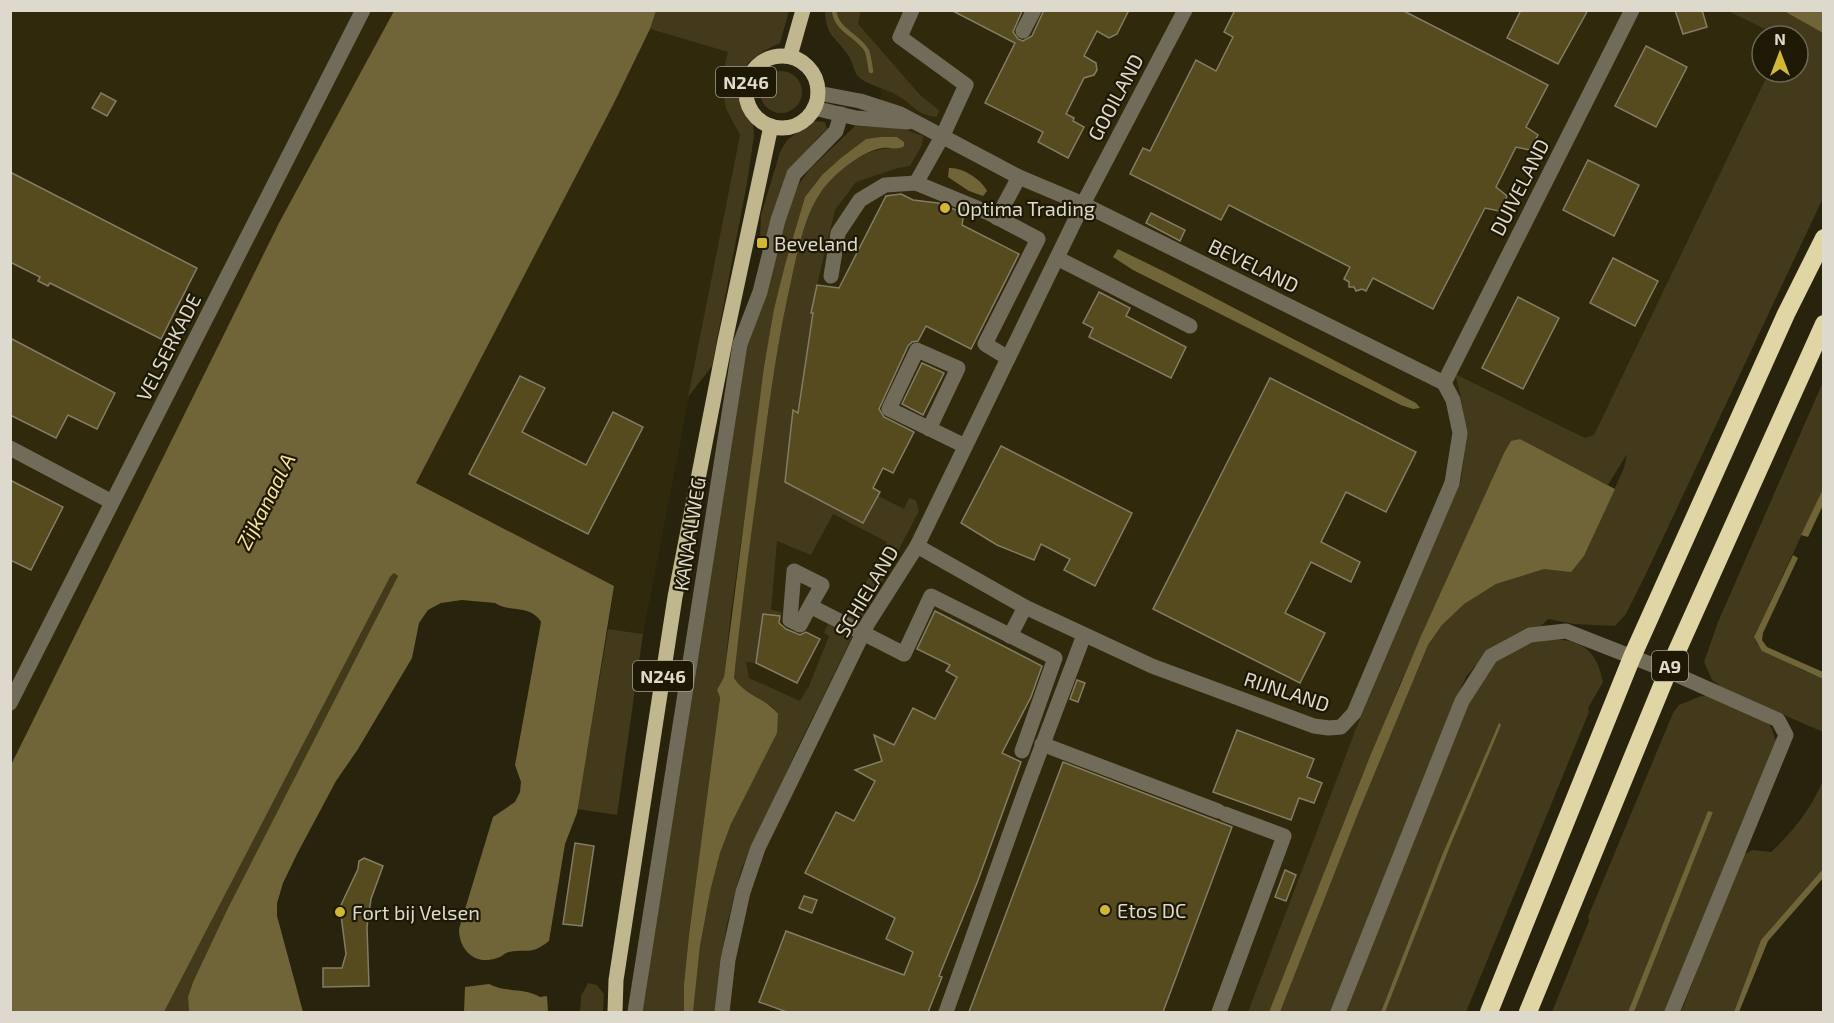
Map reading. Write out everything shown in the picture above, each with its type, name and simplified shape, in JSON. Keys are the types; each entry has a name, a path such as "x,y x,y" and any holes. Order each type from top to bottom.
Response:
{"highway":[{"name":"A9","path":"1489,1012 1632,657 1786,314 1824,238"},
{"name":"A9","path":"1528,1012 1668,671 1824,324"}],"main road":[{"name":"N246","path":"790,56 803,10"},
{"name":"N246","path":"771,126 755,117 746,101 746,82 756,66 772,57 790,56 802,61 816,81 818,93"},
{"path":"771,126 784,128 796,125 806,118 814,108 818,93"},
{"name":"KANAALWEG","path":"615,1012 616,980 675,597 725,341 771,126"}],"street":[{"name":"VELSERKADE","path":"10,703 363,10"},
{"path":"912,10 900,37 966,85 943,135 916,183"},
{"path":"1023,31 1034,10"},
{"name":"GOOILAND","path":"1083,204 1185,10"},
{"name":"DUIVELAND","path":"1444,383 1632,10"},
{"name":"BEVELAND","path":"818,93 885,108 917,122 1019,177 1083,204 1444,383"},
{"name":"BEVELAND","path":"814,108 865,119 917,122"},
{"name":"KANAALWEG","path":"635,1012 740,344 760,292 778,220 794,174 836,131 841,114"},
{"path":"997,218 1019,177"},
{"path":"831,276 838,233 860,200 885,185 916,183 997,218 1038,240 985,344 1008,358"},
{"name":"SCHIELAND","path":"722,1012 728,960 743,892 758,848 862,634 917,546 1083,204"},
{"path":"1057,258 1190,327"},
{"path":"929,429 958,368 917,350 889,409 929,429 965,446"},
{"name":"RIJNLAND","path":"917,546 1025,607 1152,666 1314,726 1341,727 1354,713 1452,483 1460,433 1453,400 1444,383"},
{"path":"10,448 112,502"},
{"path":"810,606 904,654 931,596 1055,658 1022,751"},
{"path":"1010,636 1025,607"},
{"path":"1338,1012 1462,701 1491,656 1530,634 1566,631 1632,657"},
{"path":"946,1012 1084,634"},
{"name":"A9","path":"1632,657 1668,671"},
{"path":"1668,671 1778,720 1785,735 1672,1012"},
{"path":"1042,744 1284,836 1219,1012"},
{"path":"616,980 639,984"}],"shaded area":[{"path":"11,11 394,11 279,223 11,765"},
{"path":"656,11 789,11 780,43 749,62 741,75 740,98 753,122 754,136 747,183 712,366 688,397 740,135 726,109 721,80 728,52 650,29"},
{"path":"825,11 861,11 858,24 920,95 939,110 937,117 920,112 895,94 858,77 848,55 829,31"},
{"path":"858,11 1823,11 1823,22 1810,49 1810,24 1750,24 1750,84 1793,84 1581,523 1477,568 1412,633 1267,1012 684,1012 764,367 866,139 881,96 880,55 854,24"},
{"path":"1728,11 1784,11 1807,24 1755,24"},
{"path":"1810,26 1823,33 1823,198 1626,614 1615,626 1574,624 1548,619 1538,629 1487,652 1466,677 1455,701 1331,1012 1280,1012 1359,811 1428,645 1442,625 1464,603 1496,584 1584,556 1624,468 1627,454 1608,485 1520,439 1504,453 1400,684 1269,1012 1248,1012 1357,726 1461,480 1464,427 1455,374 1585,438 1594,435 1763,84 1810,84"},
{"path":"650,29 728,52 721,80 726,109 740,135 643,634 608,629 614,586 416,483 613,105"},
{"path":"781,71 796,77 802,92 796,107 781,113 766,107 760,92 766,77"},
{"path":"814,121 825,122 827,129 804,154 796,167 782,195 766,241 760,241 761,215 780,152 787,140"},
{"path":"855,126 900,128 923,136 922,145 910,166 856,182 835,210 817,285 843,478 904,509 909,498 916,500 919,511 860,623 848,617 887,542 833,514 811,555 777,541 771,610 782,612 780,616 763,614 756,663 746,662 749,678 800,701 809,686 829,636 824,633 828,624 852,637 741,870 726,927 716,1012 693,1012 700,946 720,853 731,824 777,733 774,708 740,688 734,678 754,512 783,320 808,216 821,192 836,174 866,154 889,148 900,149 897,137 866,139 822,175 805,197 774,309 724,677 717,690 720,698 689,935 684,984 684,1012 639,1012 744,347 786,214 799,184 809,170"},
{"path":"1823,382 1823,489 1754,637 1757,644 1800,669 1823,679 1823,732 1724,689 1712,680 1704,662 1718,622"},
{"path":"394,573 398,576 227,910 193,982 188,997 189,1012 164,1012 390,577"},
{"path":"608,629 643,634 617,815 577,809"},
{"path":"1556,639 1575,643 1588,651 1597,663 1603,682 1588,708 1589,712 1466,1012 1343,1012 1471,695 1497,659 1529,642"},
{"path":"1701,696 1715,696 1765,719 1776,741 1668,1012 1634,1012 1713,812 1709,811 1628,1012 1552,1012 1589,921 1588,917 1673,713 1679,705"},
{"path":"1823,780 1823,869 1761,940 1734,1012 1681,1012 1742,856 1752,850 1771,852 1801,819 1814,800"},
{"path":"588,983 597,985 604,994 603,1012 580,1012 581,996"}],"water":[{"name":"Zijkanaal A","path":"394,11 656,11 650,29 613,105 416,483 614,586 577,813 565,844 549,941 533,950 509,952 497,958 482,960 475,958 465,950 459,929 493,817 515,802 520,792 521,782 515,765 541,622 531,613 495,603 462,600 441,603 428,610 419,623 412,658 358,749 336,781 283,883 277,903 277,916 303,1012 189,1012 188,997 193,982 227,910 398,576 394,573 164,1012 11,1012 11,765 279,223"},
{"path":"1784,11 1823,11 1823,33"},
{"path":"897,137 904,142 904,146 897,149 874,150 848,165 832,178 821,192 808,216 796,259 770,398 734,678 744,689 768,704 778,714 777,733 731,824 720,853 700,946 693,1012 684,1012 684,984 689,935 720,698 717,690 724,677 764,367 774,309 805,197 822,175 841,158 866,139"},
{"path":"949,168 960,169 971,175 987,191 983,196 969,191 948,177"},
{"path":"1118,249 1416,403 1420,408 1413,409 1401,405 1133,270 1113,257"},
{"path":"1520,439 1615,489 1584,556 1571,572 1544,569 1496,584 1464,604 1442,625 1428,645 1359,811 1280,1012 1269,1012 1371,754 1421,636 1504,453 1511,441"},
{"path":"1823,489 1823,505 1808,537 1801,535"},
{"path":"1793,555 1798,558 1763,633 1762,640 1767,647 1823,672 1823,679 1762,651 1754,637"},
{"path":"1499,723 1501,725 1450,846 1385,1012 1381,1012 1443,853"},
{"path":"1708,811 1713,812 1634,1012 1628,1012"},
{"path":"1823,869 1823,878 1768,941 1739,1012 1734,1012 1761,940"},
{"path":"489,984 528,992 540,997 547,996 548,1012 464,1012 465,987"}],"building":[{"path":"951,10 1020,10 1022,11 1013,32 1018,39 1023,41 1032,36 1044,10 1129,10 1117,34 1109,38 1097,31 1084,56 1096,63 1097,70 1094,75 1084,78 1066,114 1084,127 1068,158 1038,142 1043,132 985,103 1015,43"},
{"path":"1235,10 1402,10 1548,85 1526,127 1538,135 1530,150 1516,147 1496,187 1507,196 1499,211 1485,208 1433,309 1373,278 1366,291 1362,289 1356,291 1354,287 1349,287 1349,282 1344,279 1350,267 1229,205 1221,220 1130,174 1143,148 1150,151 1196,60 1216,71 1233,37 1224,32"},
{"path":"1521,10 1588,10 1558,64 1507,38"},
{"path":"1675,10 1702,10 1707,27 1683,34"},
{"path":"1646,46 1687,67 1656,127 1615,106"},
{"path":"101,93 116,101 107,116 92,108"},
{"path":"1588,160 1639,185 1614,236 1563,210"},
{"path":"10,172 197,268 161,339 50,283 48,286 38,281 40,277 10,262"},
{"path":"901,194 913,200 938,203 964,213 962,225 1019,254 971,349 926,326 918,341 908,346 879,409 884,417 914,432 893,473 883,468 873,488 880,492 863,523 785,482 793,410 798,413 813,313 811,313 817,285 839,288 886,196"},
{"path":"1151,213 1185,230 1180,241 1146,223"},
{"path":"1613,258 1658,281 1635,326 1590,303"},
{"path":"1099,292 1130,308 1126,316 1186,347 1171,378 1089,337 1093,328 1083,323"},
{"path":"1518,297 1559,318 1523,389 1482,368"},
{"path":"10,338 115,393 97,429 68,415 56,438 10,415"},
{"path":"922,363 944,373 923,415 902,404"},
{"path":"520,376 545,388 522,432 586,465 613,412 643,427 588,534 469,474"},
{"path":"1270,378 1416,452 1386,512 1346,492 1321,542 1360,562 1351,582 1311,562 1285,613 1325,633 1300,683 1153,609"},
{"path":"1001,446 1132,513 1095,586 1064,570 1070,559 1041,544 1034,560 997,545 961,523"},
{"path":"10,480 63,507 31,570 10,560"},
{"path":"935,611 1042,666 1031,697 1002,753 1021,762 977,883 939,976 942,977 928,1012 787,1012 759,1002 786,931 904,975 913,952 886,939 895,918 805,873 836,812 854,821 875,781 855,770 882,761 874,735 894,745 913,708 935,719 957,677 946,671 950,665 917,649"},
{"path":"763,614 780,616 779,623 786,629 800,635 806,632 820,639 797,683 756,663"},
{"path":"1077,680 1085,683 1078,702 1070,699"},
{"path":"1237,730 1314,759 1307,777 1322,783 1314,803 1299,798 1291,820 1213,792"},
{"name":"Etos DC","path":"1063,762 1232,827 1163,1012 969,1012"},
{"path":"575,843 594,846 582,926 563,924"},
{"path":"364,858 383,866 371,899 367,927 369,986 323,987 323,968 342,968 346,954 340,907 358,869 359,861"},
{"path":"1285,870 1296,875 1286,901 1275,897"},
{"path":"804,896 817,900 812,913 799,908"}],"waterway":[{"path":"834,10 843,28 867,51 871,71"}],"place":[{"name":"Optima Trading","path":"945,208"},
{"name":"Beveland","path":"762,243"},
{"name":"Etos DC","path":"1105,910"},
{"name":"Fort bij Velsen","path":"340,912"}]}
